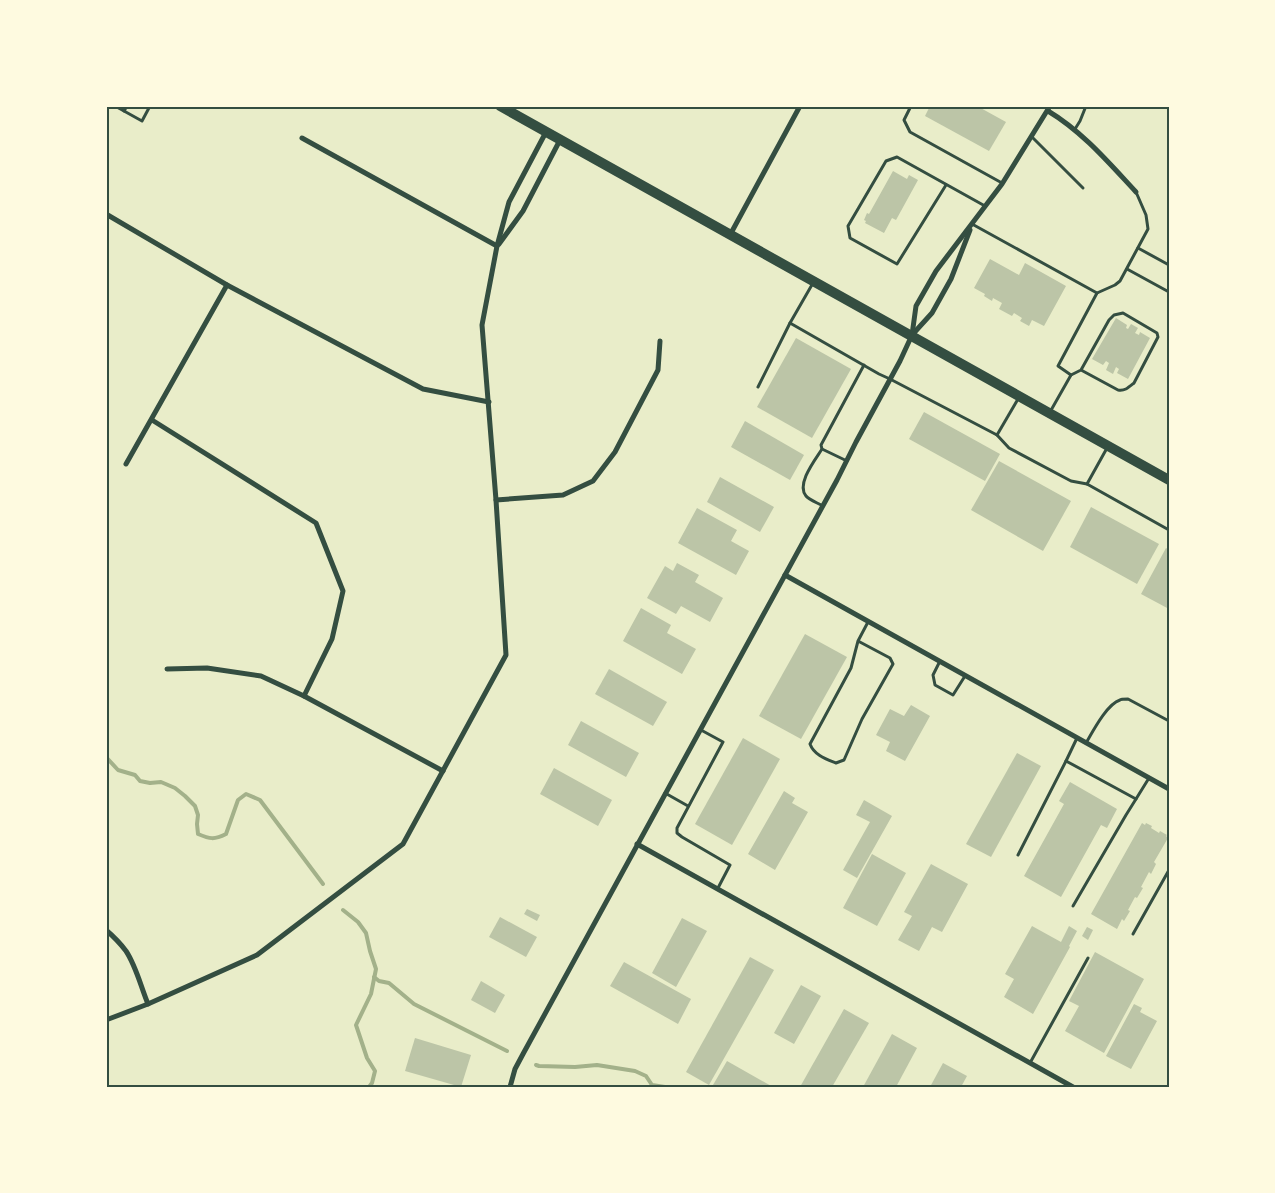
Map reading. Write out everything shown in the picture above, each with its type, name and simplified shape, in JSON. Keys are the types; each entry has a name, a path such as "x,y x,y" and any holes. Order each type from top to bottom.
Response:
{"main road":[{"path":"500,106 1169,480"}],"street":[{"path":"730,235 800,106"},
{"path":"912,336 916,306 936,271 1002,184 1049,109 1085,137 1136,192"},
{"path":"106,1020 148,1004 257,955 403,844 506,655 482,324 497,246 509,202 546,132"},
{"path":"302,138 497,246"},
{"path":"497,246 523,211 560,140"},
{"path":"106,214 227,285 423,389 489,402"},
{"path":"510,1087 515,1069 523,1054 823,506 912,336 932,313 951,279 972,223"},
{"path":"126,464 227,285"},
{"path":"496,500 563,495 593,481 615,452 658,370 660,341"},
{"path":"152,420 316,523 343,591 332,639 304,696"},
{"path":"785,575 1169,789"},
{"path":"166,668 208,668 262,676 304,696 443,771"},
{"path":"637,844 1074,1087"},
{"path":"106,930 126,952 148,1004"}],"lane":[{"path":"115,106 142,121 150,106"},
{"path":"124,111 127,106"},
{"path":"911,106 904,120 910,132 1002,184"},
{"path":"1074,129 1086,106"},
{"path":"1032,137 1083,188"},
{"path":"946,185 897,264 850,238 848,226 886,161 897,157 985,206"},
{"path":"1071,375 1058,366 1097,293 1120,281 1148,229 1146,215 1136,192"},
{"path":"972,223 1097,293"},
{"path":"1138,248 1169,265"},
{"path":"1127,269 1169,292"},
{"path":"758,387 790,323 814,281"},
{"path":"1049,413 1071,375 1081,370 1109,320 1114,315 1123,313 1158,333 1158,337 1134,383 1128,388 1118,390 1081,370"},
{"path":"790,323 879,374 997,435 1010,448 1071,481 1086,484 1169,530"},
{"path":"823,506 806,496 803,488 808,472 822,449 820,445 864,365"},
{"path":"997,435 1020,396"},
{"path":"1086,484 1108,446"},
{"path":"822,449 847,461"},
{"path":"858,641 890,658 893,664 862,719 844,760 836,764 819,756 810,744 851,668 858,641 869,621"},
{"path":"940,661 933,675 935,685 953,695 965,676"},
{"path":"1086,743 1110,706 1121,699 1128,699 1169,721"},
{"path":"700,729 723,742 688,806 677,828 677,833 730,865 718,888"},
{"path":"1018,855 1078,738"},
{"path":"1066,761 1136,799"},
{"path":"1074,906 1149,778"},
{"path":"665,793 688,806"},
{"path":"1133,934 1169,870"},
{"path":"1030,1062 1088,958"}],"building":[{"path":"930,106 977,106 1006,122 989,151 925,116"},
{"path":"893,171 907,179 909,175 918,180 896,220 892,218 884,233 865,223 866,221 864,220"},
{"path":"990,259 1019,275 1025,263 1066,286 1044,326 1032,320 1029,326 1020,321 1022,318 1014,313 1012,316 999,309 1002,303 993,298 992,301 984,296 985,294 974,288"},
{"path":"1116,318 1127,325 1126,328 1128,329 1131,324 1138,328 1135,333 1139,335 1140,332 1150,338 1128,379 1117,373 1119,369 1116,367 1113,374 1106,370 1109,363 1106,361 1103,365 1092,359"},
{"path":"796,338 851,369 812,438 757,407"},
{"path":"924,412 1000,454 985,481 909,439"},
{"path":"745,421 804,455 790,480 731,447"},
{"path":"999,461 1071,501 1043,551 971,510"},
{"path":"720,477 774,507 760,532 707,502"},
{"path":"1091,507 1159,544 1137,584 1070,547"},
{"path":"697,508 737,530 731,541 749,551 736,575 678,543"},
{"path":"1166,548 1169,550 1169,609 1141,594"},
{"path":"677,563 699,575 695,582 723,598 710,622 681,606 676,614 647,598 665,566 673,571"},
{"path":"641,608 671,625 667,633 696,649 682,674 623,641"},
{"path":"805,634 847,657 801,739 759,716"},
{"path":"609,669 667,702 653,726 595,694"},
{"path":"911,705 930,716 905,761 886,751 890,742 876,735 890,709 904,716"},
{"path":"581,721 639,753 626,777 568,745"},
{"path":"743,738 780,759 732,845 695,824"},
{"path":"1017,753 1041,766 991,857 966,844"},
{"path":"554,768 612,800 598,826 540,794"},
{"path":"1070,782 1117,809 1107,828 1101,825 1061,897 1024,876 1064,804 1059,801"},
{"path":"784,791 795,798 792,803 808,812 775,870 748,854"},
{"path":"864,800 892,816 857,878 843,870 870,822 856,815"},
{"path":"1142,823 1152,826 1151,828 1167,835 1168,838 1154,862 1156,864 1151,874 1149,872 1141,887 1143,888 1137,898 1135,897 1128,910 1130,911 1124,921 1122,919 1117,929 1091,914"},
{"path":"872,854 906,873 877,926 843,908"},
{"path":"931,864 968,884 942,932 932,927 919,951 898,940 912,916 904,912"},
{"path":"527,909 540,915 537,921 524,914"},
{"path":"500,917 537,937 526,957 489,937"},
{"path":"682,918 707,931 676,987 652,973"},
{"path":"1032,926 1061,942 1069,926 1077,931 1033,1014 1004,997 1014,979 1005,974"},
{"path":"1087,927 1093,930 1088,940 1082,936"},
{"path":"1095,952 1144,979 1104,1053 1065,1031 1079,1006 1069,1001"},
{"path":"750,957 774,970 709,1085 686,1072"},
{"path":"624,962 691,999 678,1024 610,986"},
{"path":"481,981 505,995 495,1013 471,1000"},
{"path":"801,985 821,996 794,1044 774,1033"},
{"path":"1134,1004 1142,1008 1140,1012 1157,1021 1131,1069 1106,1056"},
{"path":"844,1009 869,1023 832,1087 800,1087"},
{"path":"892,1034 917,1048 896,1087 863,1087"},
{"path":"415,1038 471,1055 461,1087 405,1071"},
{"path":"727,1061 773,1087 716,1087 713,1085"},
{"path":"943,1063 967,1076 961,1087 930,1087"}],"waterway":[{"path":"106,757 118,770 135,775 140,781 150,783 161,782 175,788 195,806 198,815 198,834 206,837 215,838 226,834 238,800 246,794 260,800 323,884"},
{"path":"343,910 358,922 366,933 376,969 371,994 356,1025 367,1058 375,1071 369,1087"},
{"path":"374,977 379,981 389,983 414,1004 507,1051"},
{"path":"536,1065 575,1067 597,1065 635,1071 646,1076 652,1085 665,1087"}]}
